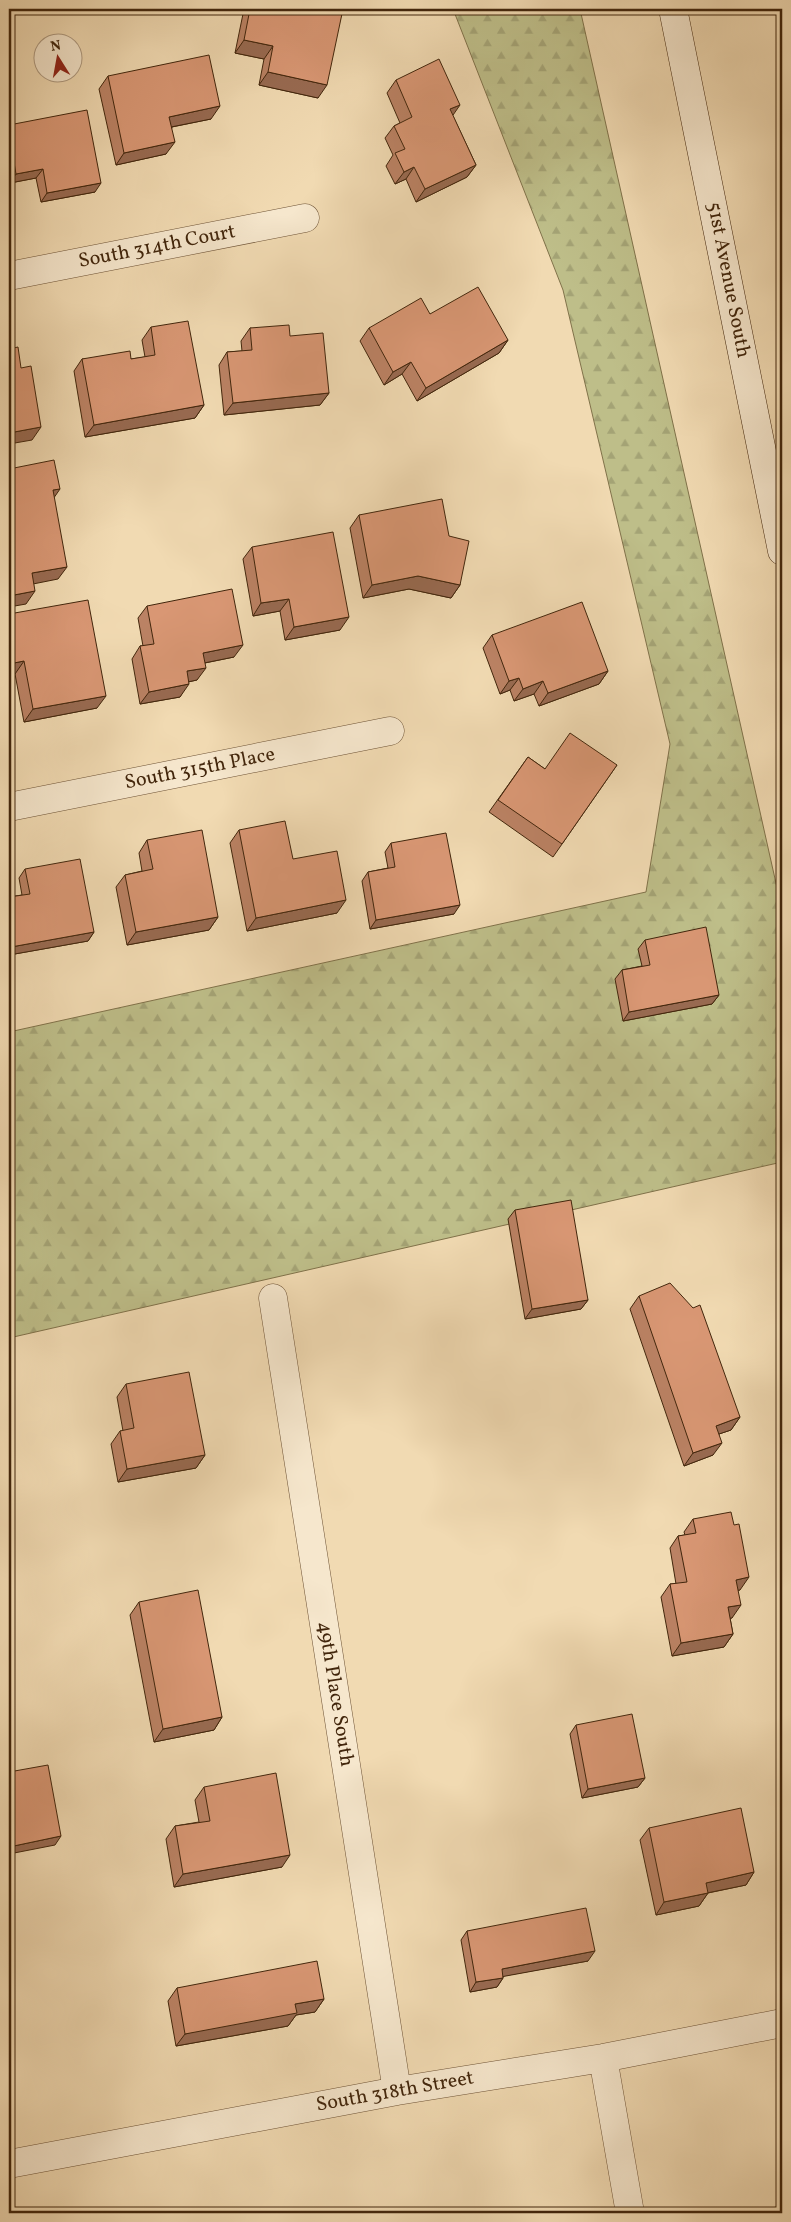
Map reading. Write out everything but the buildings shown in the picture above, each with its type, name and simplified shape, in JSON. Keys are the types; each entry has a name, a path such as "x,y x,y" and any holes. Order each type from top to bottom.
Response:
{"street":[{"name":"51st Avenue South","path":"673,9 782,551"},
{"name":"South 314th Court","path":"9,276 305,218"},
{"name":"South 315th Place","path":"9,807 390,732"},
{"name":"49th Place South","path":"273,1298 397,2091"},
{"name":"South 318th Street","path":"9,2164 397,2091 602,2058 782,2023"},
{"path":"602,2058 630,2213"}],"green space":[{"path":"453,9 580,9 782,910 782,1162 9,1338 9,1032 646,892 670,744 563,290"}]}
